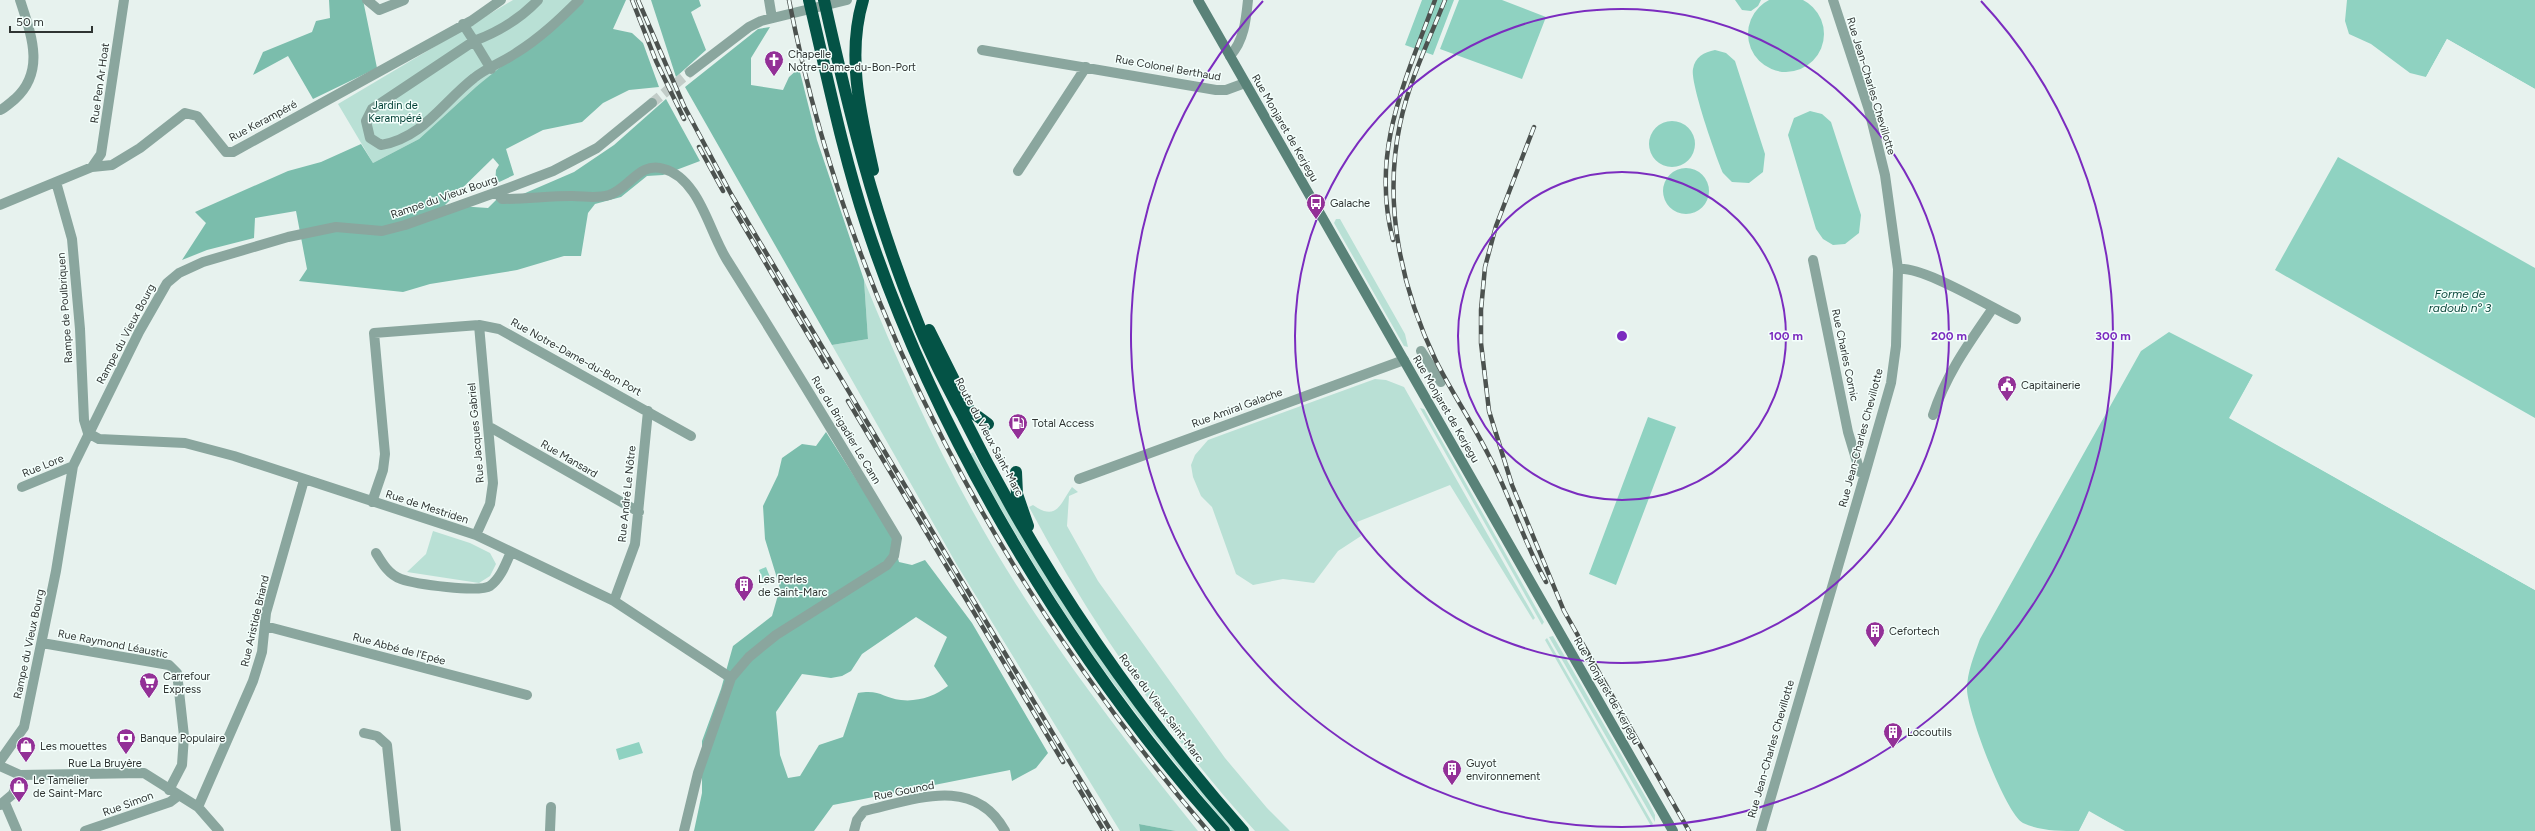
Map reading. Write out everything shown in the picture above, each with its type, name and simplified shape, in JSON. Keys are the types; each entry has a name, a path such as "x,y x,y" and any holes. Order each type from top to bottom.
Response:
{"highway":[{"path":"863,0 858,21 855,68 871,159 896,263 968,410 988,424"},
{"name":"Route du Vieux Saint-Marc","path":"828,2 827,15 851,120 896,263 929,349 984,459 1038,552 1120,676 1202,784 1243,831"},
{"path":"811,7 843,148 866,225 901,319 952,430 1024,560 1065,623 1109,687 1224,831"},
{"path":"1016,472 1017,494 1038,552"}],"street":[{"path":"0,110 22,92 30,79 34,62 33,40 20,0"},
{"name":"Rue Pen Ar Hoat","path":"92,167 101,154 124,0"},
{"path":"367,0 379,10 404,0"},
{"name":"Rue Kerampéré","path":"0,205 92,167 112,165 140,148 185,114 197,116 226,152 233,152 463,24 501,0"},
{"path":"538,0 515,20 492,34 474,41 372,110 366,121 370,138 381,144 412,135 474,77 491,69 542,36 580,1"},
{"path":"770,0 772,18"},
{"path":"690,72 749,27 772,18 828,2 847,0"},
{"name":"Rue Monjaret de Kerjegu","path":"1198,0 1673,831"},
{"path":"1230,56 1236,49 1245,26 1248,0"},
{"name":"Rue Jean-Charles Chevillotte","path":"1761,831 1891,383 1896,346 1898,269 1889,196 1880,150 1832,0"},
{"path":"463,24 491,69"},
{"name":"Rue Colonel Berthaud","path":"982,50 1086,66 1216,90 1226,90 1245,82"},
{"path":"1018,171 1086,66"},
{"name":"Rampe du Vieux Bourg","path":"0,761 24,727 42,643 73,466 88,433 159,294 167,283 179,273 203,262 288,237 329,228 382,231 405,225 496,192 553,170 597,148 652,103"},
{"name":"Rue du Brigadier Le Cann","path":"496,192 502,199 536,200 573,196 590,198 619,190 639,172 653,167 665,169 677,175 693,192 724,256 897,538 894,556 887,565 776,636 749,657 731,678 698,773 684,831"},
{"name":"Rampe de Poulbriquen","path":"56,182 72,239 80,329 84,420 88,433"},
{"name":"Rue Charles Cornic","path":"1812,260 1848,432 1860,472 1865,474"},
{"path":"1898,269 1908,268 1994,308 2016,320"},
{"path":"1933,415 1942,389 1958,358 1994,308"},
{"name":"Rue Notre-Dame-du-Bon Port","path":"372,502 384,470 385,454 374,333 479,325 508,332 691,436"},
{"name":"Rue Jacques Gabriel","path":"476,535 492,493 479,325"},
{"path":"1421,351 1441,382"},
{"name":"Rue Amiral Galache","path":"1079,480 1404,360"},
{"name":"Rue André Le Nôtre","path":"614,600 635,544 648,411"},
{"name":"Rue Mansard","path":"488,426 639,512"},
{"name":"Rue de Mestriden","path":"88,433 99,439 185,442 476,535 614,600 731,678"},
{"name":"Rue Lore","path":"22,487 73,466"},
{"name":"Rue Aristide Briand","path":"198,807 253,681 262,652 264,626 304,480"},
{"path":"376,553 383,565 401,579 473,590 489,586 495,582 511,552"},
{"name":"Rue Abbé de l'Epée","path":"264,626 527,695"},
{"name":"Rue Raymond Léaustic","path":"42,643 169,665 177,673 184,736 182,765 169,790"},
{"path":"364,733 377,736 387,745 396,831"},
{"path":"0,766 20,775 13,794 2,804 17,831"},
{"name":"Rue La Bruyère","path":"20,775 144,773 178,796 198,807 219,831"},
{"name":"Rue Simon","path":"85,831 100,829 170,802 178,796"},
{"name":"Rue Gounod","path":"855,831 857,820 864,811 931,796 960,796 972,798 987,808 1005,831"},
{"path":"550,831 551,807"}],"green space":[{"name":"Jardin de Kerampéré","path":"513,0 584,0 543,38 477,86 419,139 373,163 338,104"},
{"path":"1336,219 1340,219 1405,334 1408,347 1404,346 1334,223"},
{"path":"864,280 901,367 941,452 1010,576 1094,698 1198,831 1176,831 1139,824 1140,831 1120,831 957,565 832,345 868,339"},
{"path":"1375,379 1386,380 1404,387 1535,618 1533,620 1450,485 1357,522 1361,536 1338,551 1314,583 1283,579 1253,585 1236,574 1212,507 1201,496 1193,477 1191,465 1195,455 1208,440"},
{"path":"1420,408 1424,409 1544,622 1542,625"},
{"path":"973,452 1032,552 1095,648 1163,741 1236,831 1232,831 1170,757 1091,653 1054,597 1003,512 970,454"},
{"path":"1072,487 1078,492 1069,496 1067,526 1098,581 1225,758 1267,808 1290,831 1255,831 1222,794 1191,755 1132,676 1104,635 1029,507 1033,505 1041,510 1048,512 1053,511 1061,505"},
{"path":"433,531 470,543 490,553 496,564 490,576 479,583 407,572 426,554"},
{"path":"1553,636 1649,803 1655,815 1655,822 1549,637"},
{"path":"1547,638 1653,824 1651,826 1545,640"}],"shaded area":[{"path":"329,0 363,0 377,68 313,99 288,56 253,75 263,52 312,32 316,21 330,18"},
{"path":"584,0 626,0 613,29 632,33 643,43 659,87 629,90 603,103 582,122 543,130 506,149 514,175 495,184 496,170 499,165 493,158 445,205 488,208 499,197 523,194 574,172 614,145 666,99 700,161 663,175 647,176 621,197 595,204 588,213 581,256 564,256 517,270 430,284 403,292 299,281 307,269 296,211 255,218 254,238 207,250 182,260 206,223 195,212 288,171 321,162 361,144 373,163 419,139 477,86"},
{"path":"651,0 699,0 701,6 691,12 706,50 676,77"},
{"path":"770,27 751,58 751,85 783,90 789,77 799,68 817,140 864,280 868,339 832,345 685,87 758,29"},
{"path":"826,432 891,534 899,562 912,565 925,560 972,623 1048,753 1036,768 1012,781 1010,770 833,805 814,831 694,831 702,793 702,741 721,689 733,646 772,616 780,588 765,539 763,506 778,475 782,458 802,444 816,446","holes":["916,617 947,637 934,666 948,686 938,693 914,700 895,699 871,692 858,693 843,737 819,745 800,776 788,778 780,755 776,712 802,674 831,678 842,676 851,671 862,654"]},
{"path":"1139,824 1176,831 1140,831"}],"water":[{"path":"1786,-4 1800,-1 1813,7 1821,20 1824,34 1821,48 1813,61 1800,69 1786,72 1772,69 1759,61 1751,48 1748,34 1751,20 1759,7 1772,-1"},
{"path":"1422,0 1454,0 1433,55 1405,45"},
{"path":"1459,0 1502,0 1546,17 1522,79 1440,49"},
{"path":"1735,0 1761,0 1758,6 1751,11 1742,10"},
{"path":"2347,0 2535,0 2535,89 2447,39 2426,77 2410,73 2371,44 2349,34 2345,21"},
{"path":"1715,50 1726,53 1735,61 1765,154 1763,172 1749,183 1732,182 1723,173 1695,89 1693,69 1696,61 1707,52"},
{"path":"1810,111 1822,114 1831,122 1861,215 1859,233 1845,244 1833,245 1823,239 1816,229 1788,135 1794,118"},
{"path":"1672,121 1685,125 1691,131 1695,144 1691,157 1685,163 1672,167 1659,163 1653,157 1649,144 1653,131 1659,125"},
{"name":"Forme de radoub nº 3","path":"2338,157 2535,268 2535,418 2275,270"},
{"path":"1686,168 1699,172 1705,178 1709,191 1705,204 1699,210 1686,214 1673,210 1667,204 1663,191 1667,178 1673,172"},
{"path":"2169,332 2253,375 2230,418 2535,590 2535,831 2125,831 2089,812 2079,831 2064,831 2029,826 2023,823 2015,815 1997,782 1973,718 1967,689 1971,664 1980,639 2141,351"},
{"path":"1648,417 1676,427 1616,585 1589,574"},
{"path":"766,567 772,582 765,585 759,570"},
{"path":"639,742 643,753 619,760 616,749"}],"pier":[{"path":"2447,39 2535,89 2535,91 2448,42 2427,78 2426,77"},
{"path":"2253,375 2254,376 2232,417 2535,588 2535,590 2229,418"},
{"path":"2089,811 2125,831 2090,814 2081,831 2079,831"}],"tunnel":[{"path":"652,103 690,72"}],"railway":[{"path":"632,0 656,61 684,119"},
{"path":"638,0 684,106 731,194 1111,831"},
{"path":"789,0 816,115 851,227 894,336 944,442 1002,545 1065,644 1134,740 1208,831"},
{"path":"1393,240 1387,207 1386,176 1388,147 1394,117 1402,89 1435,0"},
{"path":"1445,0 1414,76 1400,124 1395,154 1394,185 1398,245 1413,304 1436,361 1482,442 1496,470 1530,550 1546,582"},
{"path":"1534,127 1496,226 1485,267 1481,310 1481,343 1489,411 1512,485 1564,611 1689,831"},
{"path":"699,147 723,191"},
{"path":"733,208 827,367"},
{"path":"848,401 1063,762"},
{"path":"1075,782 1104,831"}],"place":[{"name":"Chapelle Notre-Dame-du-Bon-Port","path":"774,77"},
{"name":"Galache","path":"1316,220"},
{"name":"Capitainerie","path":"2007,402"},
{"name":"Total Access","path":"1018,440"},
{"name":"Les Perles de Saint-Marc","path":"744,602"},
{"name":"Cefortech","path":"1875,648"},
{"name":"Carrefour Express","path":"149,699"},
{"name":"Locoutils","path":"1893,749"},
{"name":"Banque Populaire","path":"126,755"},
{"name":"Les mouettes","path":"26,763"},
{"name":"Guyot environnement","path":"1452,786"},
{"name":"Le Tamelier de Saint-Marc","path":"19,803"}]}
